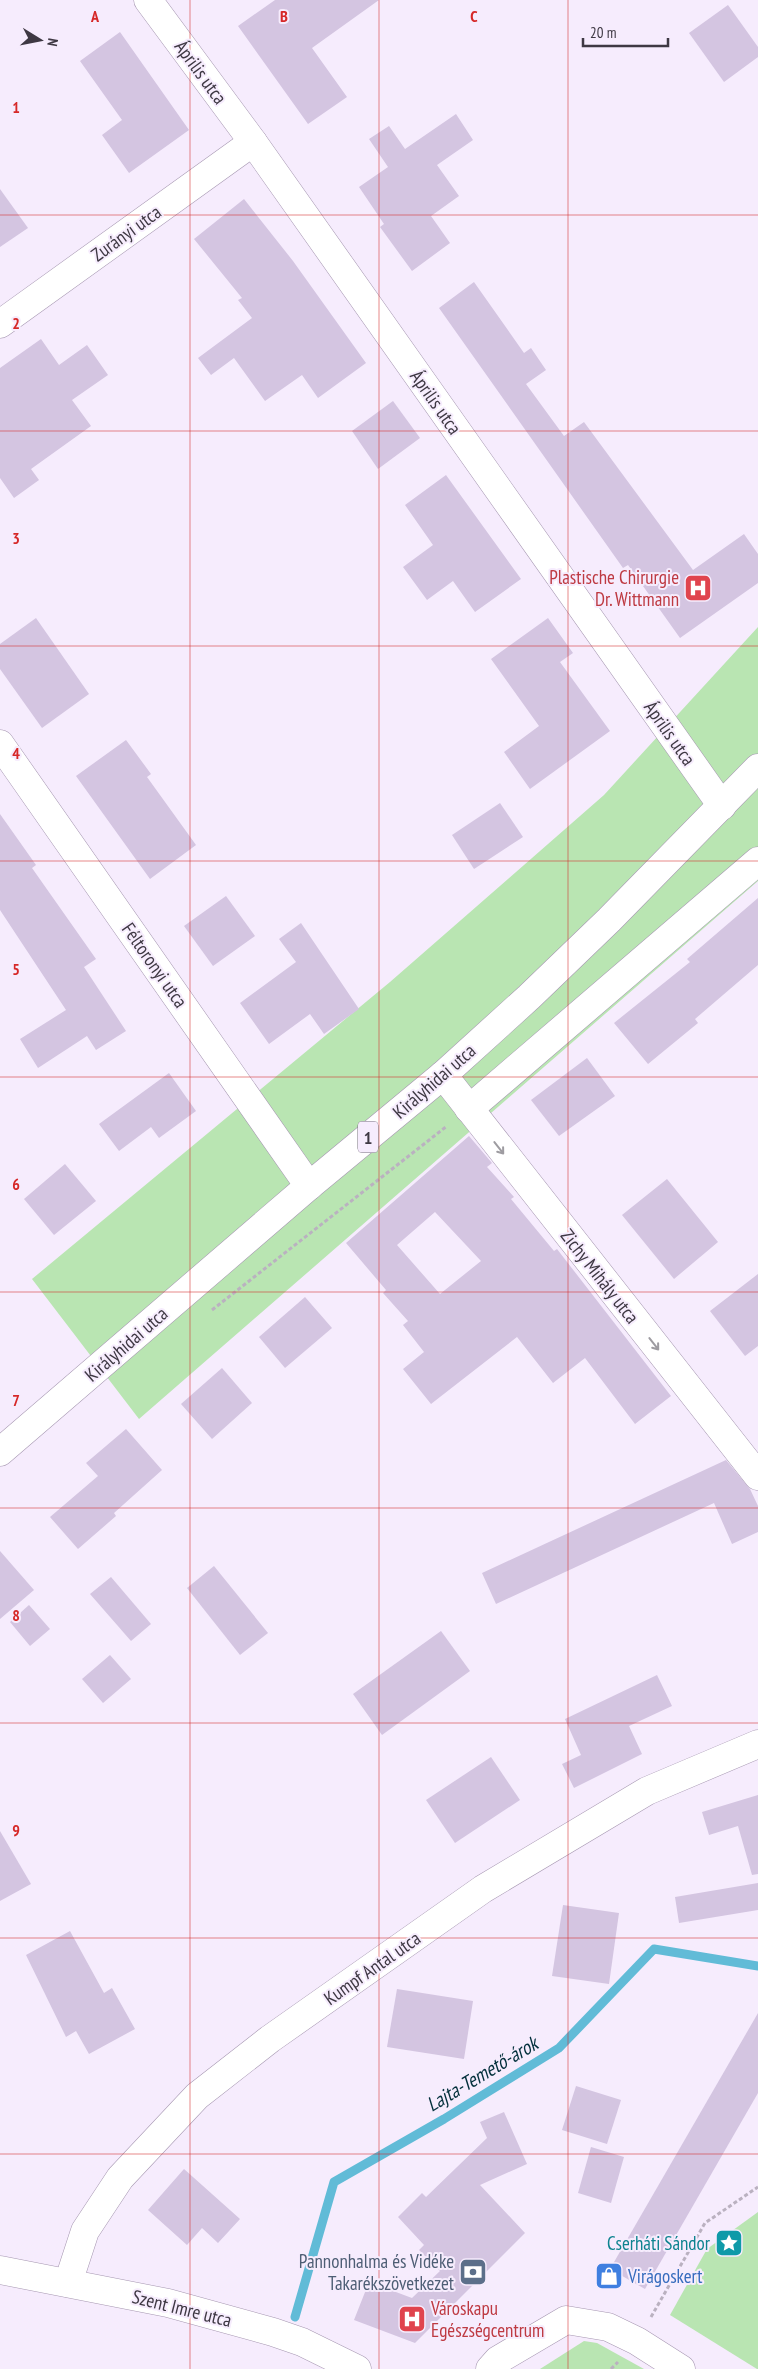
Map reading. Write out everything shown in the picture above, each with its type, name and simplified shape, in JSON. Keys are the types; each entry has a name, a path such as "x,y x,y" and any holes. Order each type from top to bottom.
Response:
{"street":[{"name":"Április utca","path":"148,0 253,142 722,806"},
{"name":"Zurányi utca","path":"0,324 253,142"},
{"name":"Féltoronyi utca","path":"0,744 309,1186"},
{"name":"Királyhidai utca","path":"0,1452 309,1186 443,1075 536,991 758,768"},
{"path":"469,1109 758,861"},
{"name":"Zichy Mihály utca","path":"443,1075 758,1476"},
{"name":"Kumpf Antal utca","path":"68,2283 84,2231 120,2178 197,2096 270,2040 483,1889 647,1790 758,1744"},
{"name":"Szent Imre utca","path":"0,2270 168,2303 273,2332 302,2342 357,2369"},
{"path":"490,2369 498,2360 566,2320 608,2328 637,2341 681,2369"}],"path":[{"path":"212,1310 469,1109"},
{"path":"637,2341 705,2223 758,2187"}],"green space":[{"path":"758,627 758,881 139,1419 32,1279 390,982 604,795"},
{"path":"758,2212 757,2369 670,2315 707,2249"},
{"path":"584,2341 597,2343 644,2369 540,2369"}],"building":[{"path":"275,0 379,0 312,48 347,97 308,124 238,26"},
{"path":"728,5 758,47 758,57 724,82 689,33"},
{"path":"120,32 189,130 129,173 102,135 122,120 80,61"},
{"path":"456,114 473,140 437,165 459,196 431,216 450,243 412,271 380,227 384,224 359,187 388,167 369,139 389,126 405,149"},
{"path":"0,189 28,228 0,247"},
{"path":"244,199 293,261 366,363 318,398 302,375 265,401 234,358 211,375 198,358 252,318 238,300 242,298 194,239"},
{"path":"474,282 524,353 531,348 546,370 526,384 564,436 584,422 693,570 744,534 758,554 758,583 680,638 628,565 623,568 439,308"},
{"path":"41,339 59,365 87,345 108,375 72,400 91,426 31,469 39,480 14,498 0,478 0,368"},
{"path":"393,401 420,438 378,469 352,431"},
{"path":"446,475 521,579 475,612 453,581 427,600 403,567 433,545 405,505"},
{"path":"36,618 89,694 42,728 0,669 0,644"},
{"path":"548,618 573,653 560,662 610,731 530,789 504,752 539,726 491,659"},
{"path":"126,740 151,774 147,777 196,845 150,879 76,776"},
{"path":"500,803 523,837 474,869 452,835"},
{"path":"0,814 36,865 32,868 96,959 84,967 126,1031 96,1050 87,1036 38,1068 20,1039 66,1010 0,910"},
{"path":"226,896 255,936 213,966 184,926"},
{"path":"758,898 758,965 695,1019 698,1023 648,1064 614,1023 690,962 687,959"},
{"path":"301,923 359,1009 324,1034 310,1014 269,1044 240,1003 296,962 279,939"},
{"path":"587,1058 615,1096 559,1136 531,1100"},
{"path":"169,1073 196,1111 159,1138 151,1127 119,1151 99,1124"},
{"path":"469,1136 492,1163 487,1167 514,1197 511,1199 554,1251 557,1249 671,1396 635,1424 585,1358 553,1383 517,1337 431,1404 403,1369 424,1352 403,1325 408,1321 383,1293 386,1290 346,1243","holes":["435,1212 481,1261 440,1294 397,1245"]},
{"path":"65,1164 96,1201 54,1235 24,1199"},
{"path":"667,1179 718,1242 674,1279 622,1215"},
{"path":"758,1274 758,1346 745,1356 710,1311"},
{"path":"305,1297 332,1328 285,1368 259,1337"},
{"path":"222,1368 252,1403 212,1439 181,1404"},
{"path":"126,1429 162,1470 114,1513 116,1516 78,1549 50,1517 98,1476 86,1463"},
{"path":"726,1460 750,1489 758,1506 758,1532 732,1544 714,1503 496,1604 482,1573"},
{"path":"0,1551 34,1590 0,1619"},
{"path":"214,1566 268,1633 240,1655 187,1588"},
{"path":"111,1577 151,1624 131,1641 90,1594"},
{"path":"29,1605 50,1629 30,1646 10,1622"},
{"path":"441,1631 470,1671 382,1735 353,1694"},
{"path":"110,1655 131,1679 103,1703 82,1679"},
{"path":"657,1675 672,1706 629,1726 642,1754 574,1788 562,1764 581,1755 565,1719"},
{"path":"491,1757 520,1800 455,1843 426,1800"},
{"path":"758,1795 758,1874 752,1875 738,1826 709,1835 702,1812"},
{"path":"0,1831 31,1884 0,1901"},
{"path":"758,1883 758,1910 679,1923 675,1897"},
{"path":"563,1905 619,1913 609,1984 552,1976"},
{"path":"70,1931 104,1993 112,1988 135,2029 89,2054 76,2031 66,2037 26,1955"},
{"path":"397,1989 473,2001 464,2059 387,2047"},
{"path":"758,2013 758,2093 645,2289 610,2269"},
{"path":"576,2086 621,2100 607,2144 562,2130"},
{"path":"504,2112 527,2164 480,2185 525,2233 415,2343 354,2320 369,2282 412,2298 440,2271 419,2250 424,2245 398,2217 422,2193 426,2197 487,2138 480,2122"},
{"path":"591,2147 624,2157 611,2203 578,2193"},
{"path":"184,2169 240,2219 218,2243 202,2228 187,2245 148,2210"}],"waterway":[{"name":"Lajta-Temető-árok","path":"295,2317 334,2182 444,2119 559,2048 654,1949 758,1966"}],"place":[{"name":"Plastische Chirurgie Dr. Wittmann","path":"698,588"},
{"name":"Cserháti Sándor","path":"729,2243"},
{"name":"Pannonhalma és Vidéke Takarékszövetkezet","path":"473,2272"},
{"name":"Virágoskert","path":"609,2276"},
{"name":"Városkapu Egészségcentrum","path":"412,2319"}]}
